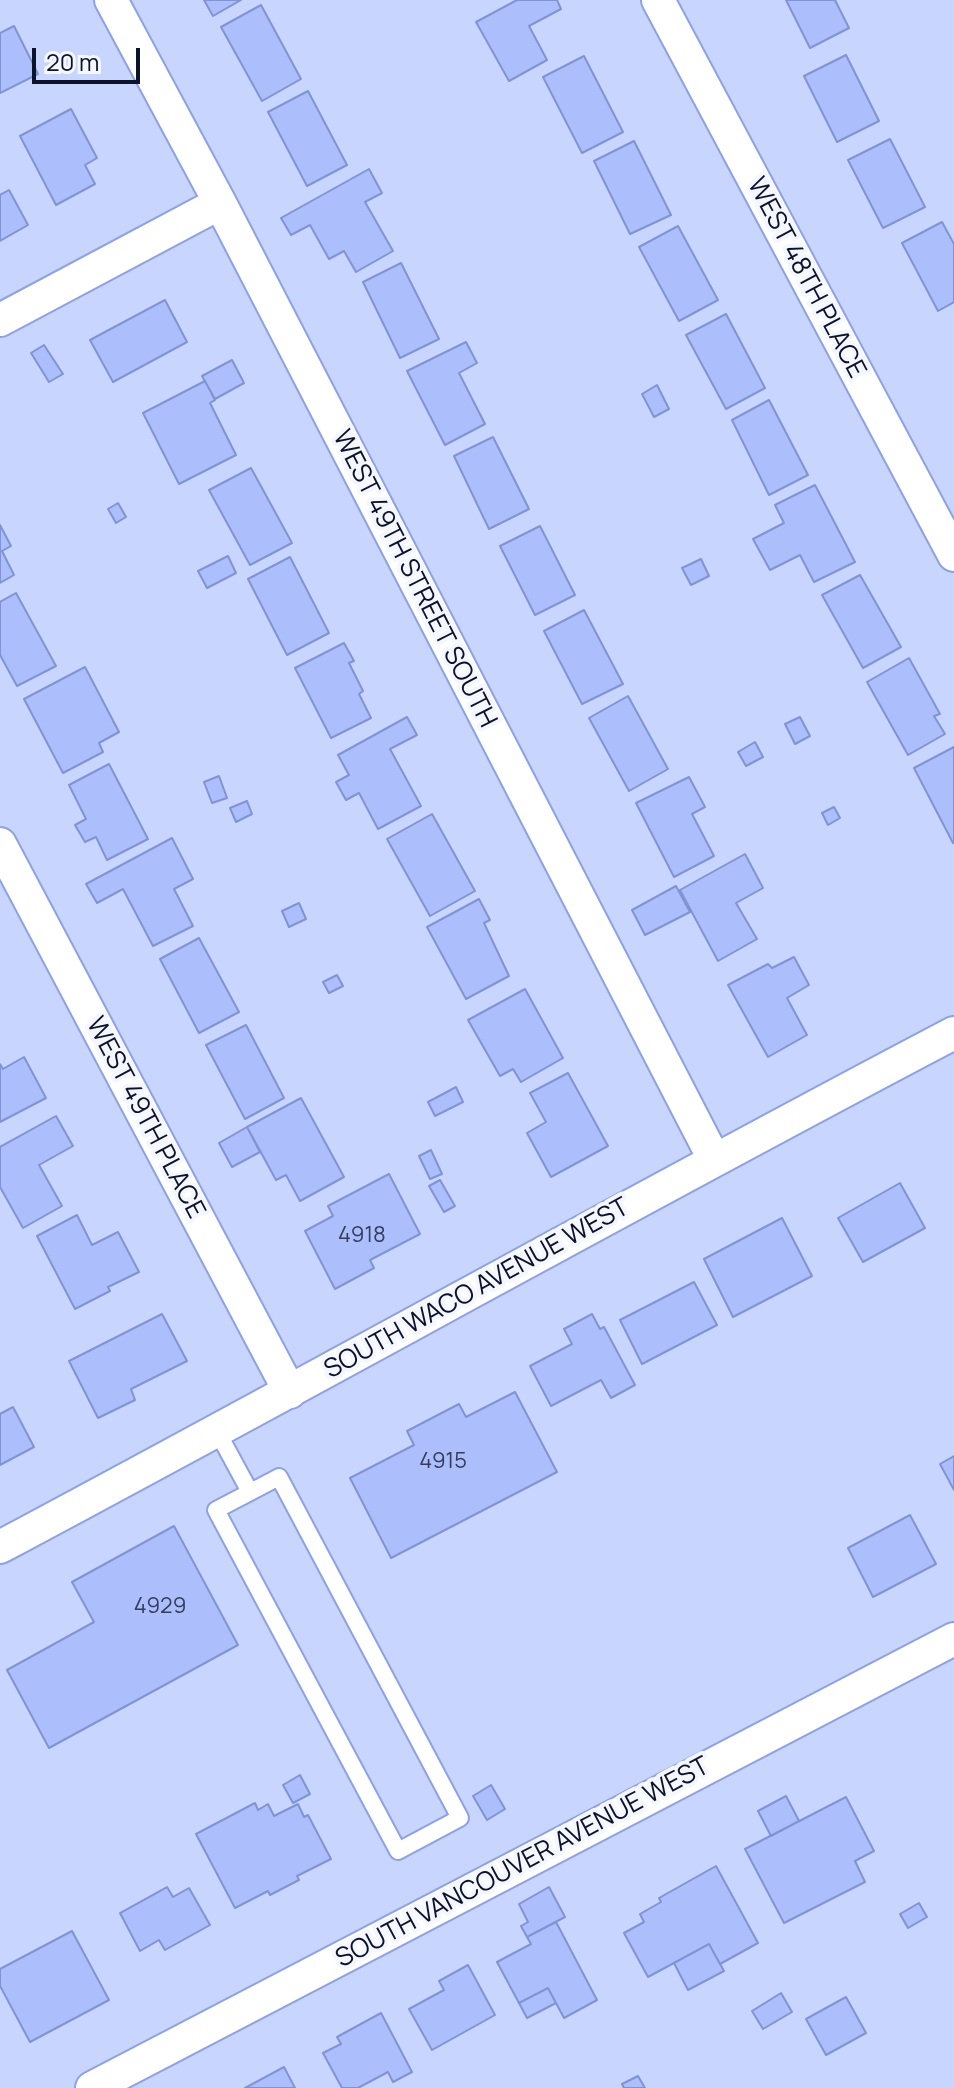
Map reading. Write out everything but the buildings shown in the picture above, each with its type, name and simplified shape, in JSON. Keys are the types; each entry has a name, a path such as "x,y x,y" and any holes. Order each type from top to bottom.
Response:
{"street":[{"name":"WEST 49TH STREET SOUTH","path":"111,0 220,203 714,1159"},
{"name":"WEST 48TH PLACE","path":"658,0 954,555"},
{"path":"0,320 220,203"},
{"name":"WEST 49TH PLACE","path":"0,844 290,1392"},
{"name":"SOUTH WACO AVENUE WEST","path":"0,1547 714,1159 954,1033"},
{"name":"SOUTH VANCOUVER AVENUE WEST","path":"92,2088 954,1639"}],"lane":[{"path":"217,1431 250,1492"},
{"path":"279,1477 460,1818 398,1851 216,1510 250,1492 279,1477"}]}
